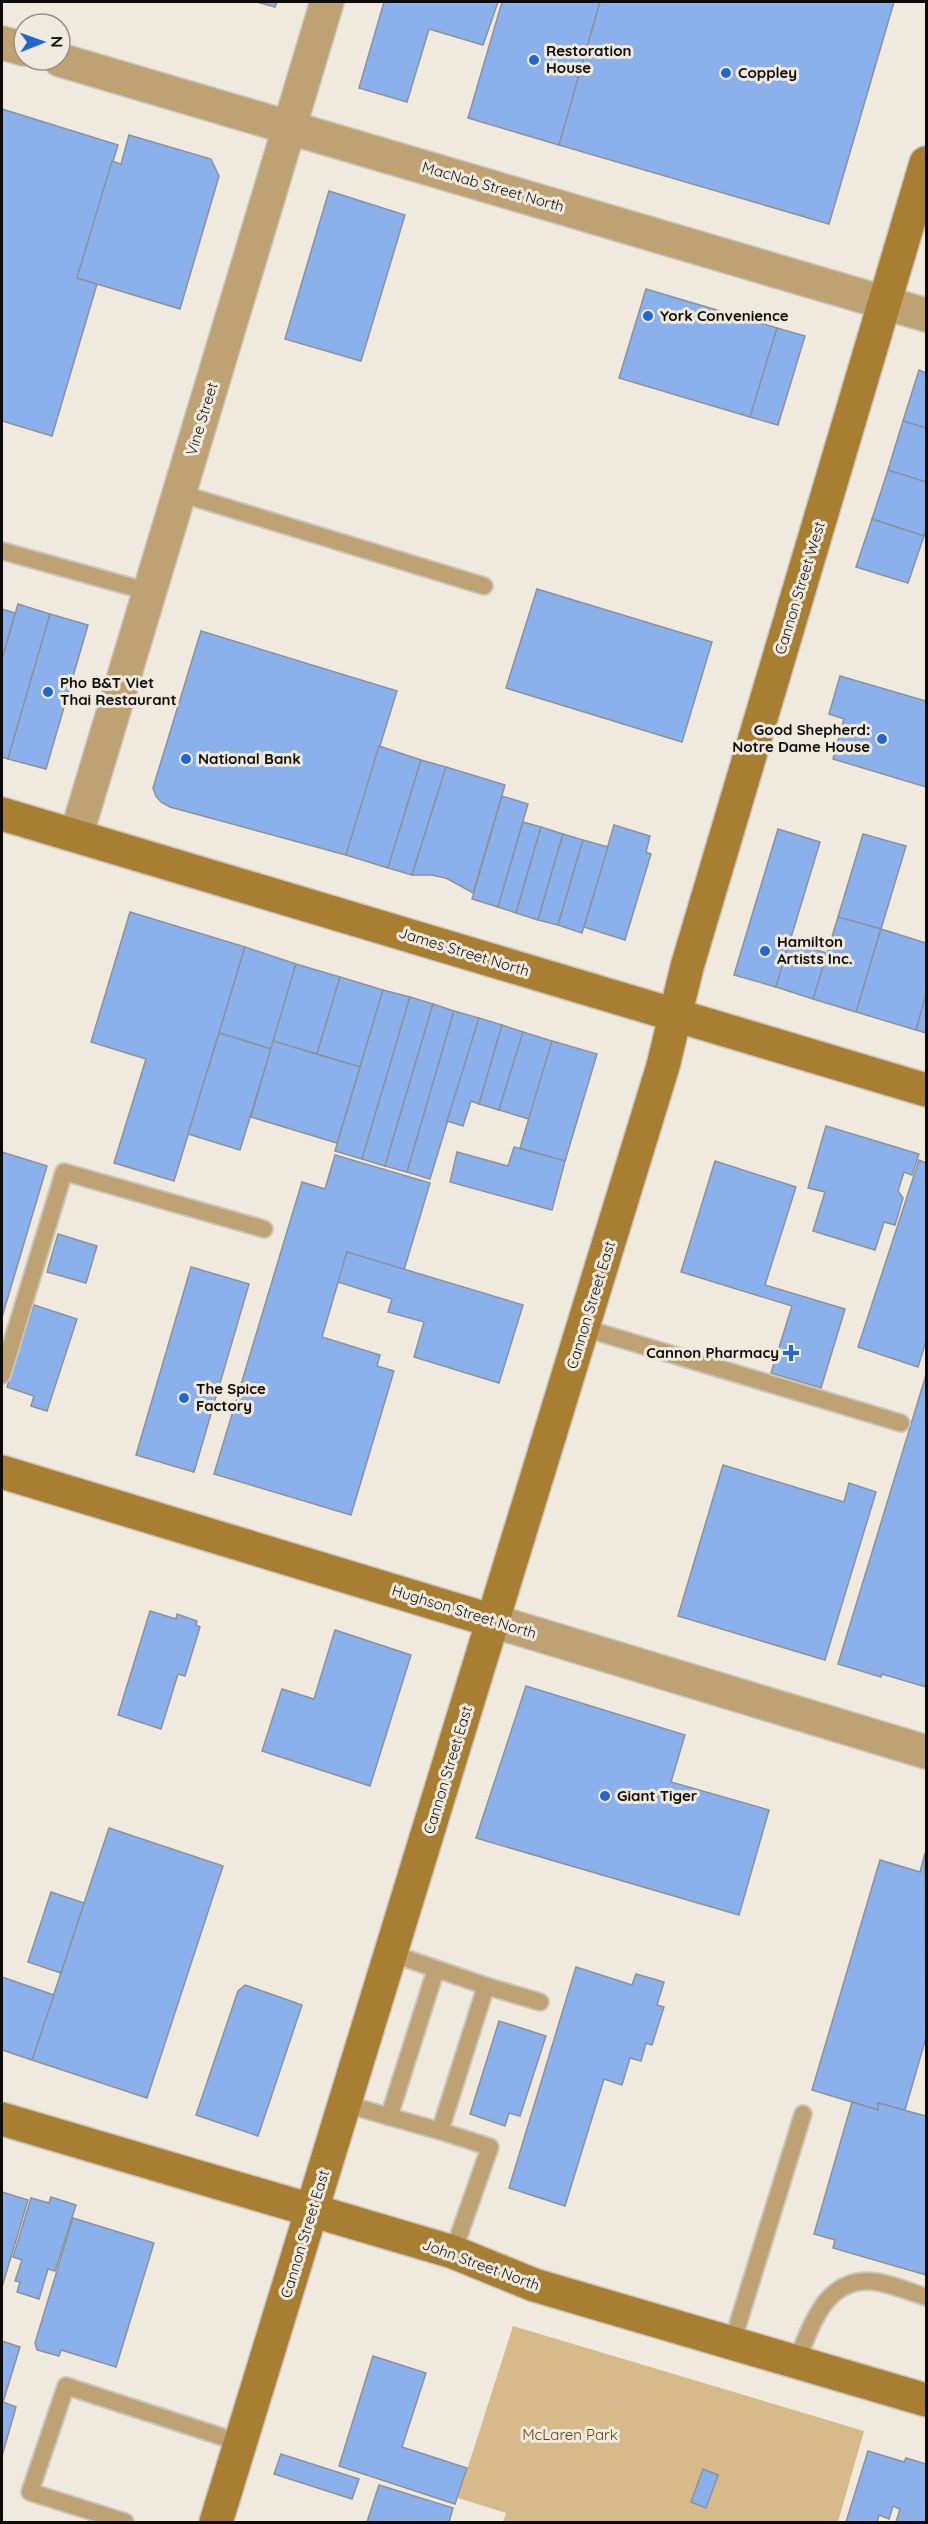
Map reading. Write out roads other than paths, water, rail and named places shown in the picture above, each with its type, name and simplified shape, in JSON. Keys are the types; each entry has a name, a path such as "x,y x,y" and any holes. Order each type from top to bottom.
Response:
{"main road":[{"name":"Cannon Street West","path":"675,1015 687,967 927,162"},
{"name":"James Street North","path":"2,814 927,1090"},
{"name":"Cannon Street East","path":"216,2523 584,1328 663,1066 675,1015"},
{"name":"Hughson Street North","path":"2,1472 493,1621"},
{"name":"John Street North","path":"2,2119 453,2252 534,2285 927,2400"}],"street":[{"name":"Vine Street","path":"76,836 327,2"},
{"name":"MacNab Street North","path":"72,64 927,315"},
{"name":"Hughson Street North","path":"493,1621 927,1752"}],"lane":[{"path":"179,493 484,586"},
{"path":"2,551 150,592"},
{"path":"2,1375 64,1172 264,1229"},
{"path":"584,1328 901,1423"},
{"path":"393,1954 436,1970 540,2002"},
{"path":"388,2117 436,1970"},
{"path":"440,2131 486,1986"},
{"path":"345,2104 490,2147 453,2252"},
{"path":"732,2343 803,2114"},
{"path":"796,2362 819,2308 842,2286 854,2282 876,2282 927,2297"},
{"path":"125,2523 30,2492 66,2386 241,2442"}],"place":[{"name":"Restoration House","path":"534,60"},
{"name":"Coppley","path":"726,73"},
{"name":"York Convenience","path":"648,316"},
{"name":"Pho B&T Viet Thai Restaurant","path":"48,692"},
{"name":"Good Shepherd: Notre Dame House","path":"882,739"},
{"name":"National Bank","path":"186,759"},
{"name":"Hamilton Artists Inc.","path":"765,951"},
{"name":"Cannon Pharmacy","path":"791,1353"},
{"name":"The Spice Factory","path":"184,1398"},
{"name":"Giant Tiger","path":"605,1796"}],"park label":[{"name":"McLaren Park","path":"570,2435"}]}
